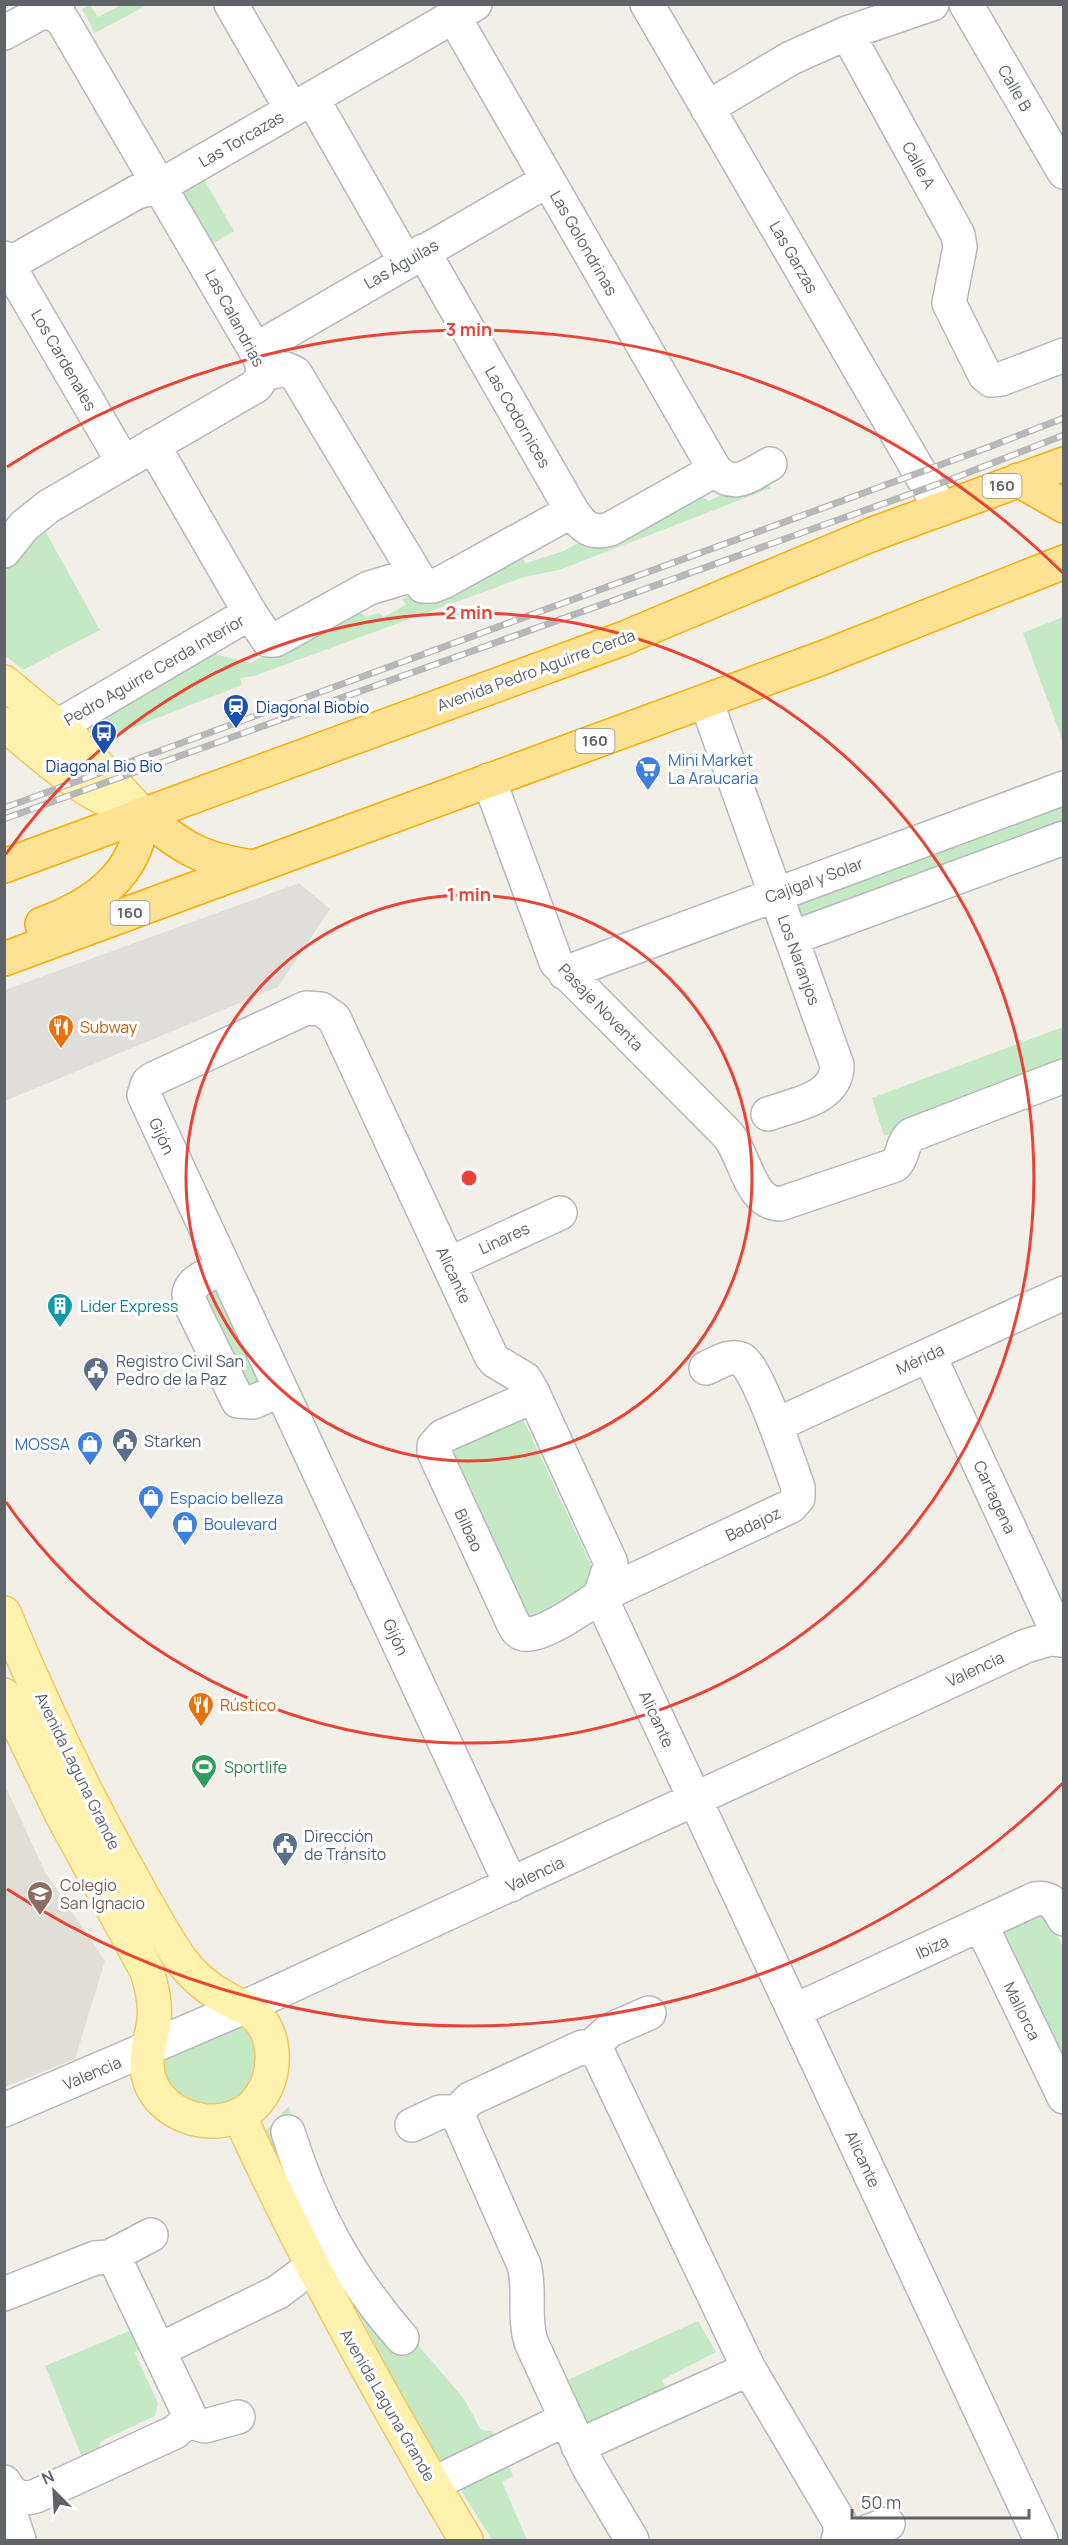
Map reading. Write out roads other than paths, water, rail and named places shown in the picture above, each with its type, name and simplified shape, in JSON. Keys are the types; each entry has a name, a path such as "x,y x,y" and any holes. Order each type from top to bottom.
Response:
{"highway":[{"name":"Avenida Pedro Aguirre Cerda","path":"4,866 622,639 873,534 1064,464"},
{"path":"1018,480 1064,506"},
{"name":"160","path":"4,959 706,701 1064,562"},
{"path":"142,814 172,840 190,850 228,863 254,867"},
{"path":"4,938 70,914 107,888 120,875 134,855 142,814"}],"main road":[{"path":"4,682 58,726 113,780 142,814"},
{"path":"4,724 74,783 103,799 142,814"},
{"name":"Avenida Laguna Grande","path":"4,1613 74,1769 166,1936 196,1977 257,2017 266,2032 272,2051 270,2078 263,2094 250,2109 239,2115 207,2121 187,2117 174,2111 154,2090 147,2070 154,2020 154,2003 147,1971 62,1815 4,1695"},
{"name":"Avenida Laguna Grande","path":"239,2115 324,2258 385,2402 466,2541"}],"street":[{"name":"Las Codornices","path":"231,4 414,256 584,527 600,532 610,529 715,470"},
{"name":"Las Garzas","path":"647,4 941,509"},
{"path":"707,108 791,58 847,33 932,4"},
{"name":"Calle B","path":"966,4 1064,172"},
{"path":"4,33 54,7"},
{"name":"Las Calandrias","path":"54,7 160,186 260,362 295,373 429,578"},
{"name":"Las Torcazas","path":"6,264 137,192 160,186 302,104 449,13"},
{"name":"Las Golondrinas","path":"449,13 715,470"},
{"name":"Calle A","path":"847,33 958,236 960,247 949,303 984,375 991,380 1001,379 1064,355"},
{"name":"Las Águilas","path":"4,551 34,517 123,462 256,386 260,362 414,256 548,180"},
{"name":"Los Cardenales","path":"6,264 123,462"},
{"path":"153,445 250,614 263,636 268,640 275,640 369,588 429,578 572,511"},
{"path":"715,470 728,480 736,481 770,464"},
{"name":"Pedro Aguirre Cerda Interior","path":"58,726 250,614"},
{"name":"Los Naranjos","path":"706,701 834,1056 837,1073 831,1087 819,1096 768,1114"},
{"name":"Pasaje Noventa","path":"489,780 550,948 565,973 728,1135 740,1152 755,1190 766,1201 780,1204 896,1165 905,1140 911,1135 1064,1076"},
{"name":"Cajigal y Solar","path":"565,973 1064,788"},
{"path":"792,938 1064,838"},
{"name":"Alicante","path":"225,1044 306,1008 321,1009 334,1018 491,1356 525,1380 534,1396 611,1563 600,1596 1041,2541"},
{"name":"Gijón","path":"225,1044 153,1078 148,1083 144,1095 511,1884"},
{"name":"Linares","path":"449,1264 560,1213"},
{"path":"223,1268 194,1283 189,1294 191,1305 238,1401 253,1402 280,1390"},
{"name":"Mérida","path":"776,1425 1064,1293"},
{"name":"Cartagena","path":"929,1355 1062,1640"},
{"name":"Badajoz","path":"600,1596 791,1506 798,1498 798,1487 776,1425 745,1362 734,1358 706,1368"},
{"name":"Bilbao","path":"534,1396 443,1436 434,1446 436,1458 519,1632 534,1633 571,1616 600,1596"},
{"name":"Valencia","path":"4,2110 244,2007 1026,1646 1038,1641 1062,1640"},
{"name":"Ibiza","path":"794,2011 1041,1898 1052,1901 1064,1919"},
{"name":"Mallorca","path":"981,1925 1064,2097"},
{"path":"590,2048 602,2035 650,2013"},
{"path":"632,2541 612,2503 599,2487 527,2331 527,2275 521,2255 460,2123 460,2112 470,2099 574,2049 590,2048 597,2052 749,2369 837,2518 839,2538 859,2535 888,2524"},
{"path":"412,2125 440,2112 460,2112"},
{"name":"Avenida Laguna Grande","path":"288,2132 311,2197 324,2258 378,2310 402,2338"},
{"path":"4,2294 95,2258 109,2257 151,2235"},
{"path":"9,2488 24,2498 36,2496 175,2432 187,2421 186,2404 120,2267 109,2257"},
{"path":"159,2350 278,2292 324,2258"},
{"path":"433,2484 749,2369"},
{"path":"187,2421 205,2426 238,2417"},
{"path":"9,2488 11,2516 19,2540"}],"railway":[{"path":"4,808 1064,418"},
{"path":"4,819 952,479 1064,435"}],"place":[{"name":"Diagonal Biobío","path":"236,730"},
{"name":"Diagonal Bio Bio","path":"104,756"},
{"name":"Mini Market La Araucaria","path":"648,792"},
{"name":"Subway","path":"61,1050"},
{"name":"Lider Express","path":"60,1329"},
{"name":"Registro Civil San Pedro de la Paz","path":"96,1393"},
{"name":"Starken","path":"125,1464"},
{"name":"MOSSA","path":"90,1467"},
{"name":"Espacio belleza","path":"151,1521"},
{"name":"Boulevard","path":"185,1547"},
{"name":"Rústico","path":"201,1728"},
{"name":"Sportlife","path":"204,1790"},
{"name":"Dirección de Tránsito","path":"285,1868"},
{"name":"Colegio San Ignacio","path":"40,1917"}]}
